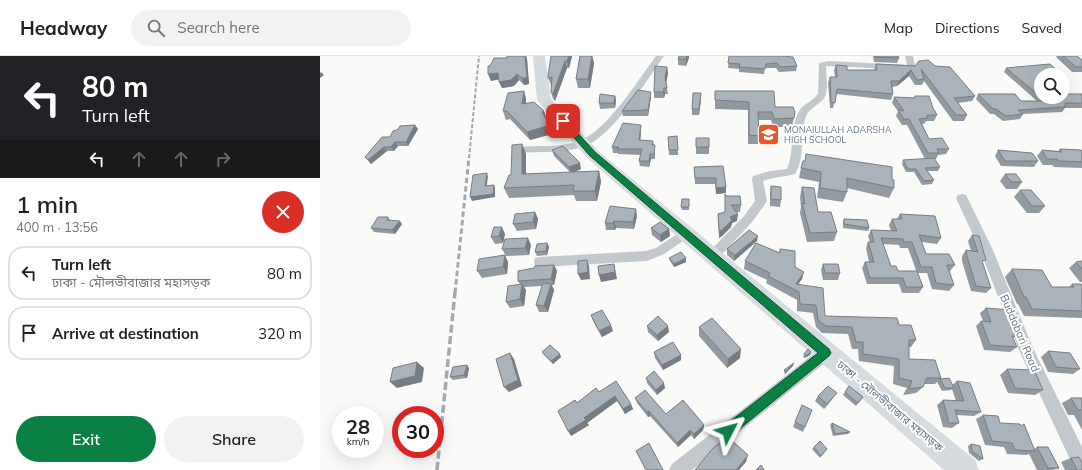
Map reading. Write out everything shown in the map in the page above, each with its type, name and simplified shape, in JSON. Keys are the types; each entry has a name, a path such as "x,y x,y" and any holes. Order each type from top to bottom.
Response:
{"highway":[{"name":"ঢাকা - মৌলভীবাজার মহাসড়ক","path":"539,56 544,100 592,154 965,470"}],"street":[{"path":"518,150 583,143 595,137 612,121 660,56"},
{"path":"712,257 748,220 761,201 757,179 770,174 791,172 794,165 800,115 808,104 816,101 822,94 822,66 828,63 910,68 908,56"},
{"name":"Buddobari Road","path":"962,198 975,221 1013,319 1042,386 1082,466"},
{"path":"540,262 647,256 660,251 685,234"},
{"path":"678,470 826,353"}],"building":[{"path":"507,56 525,56 527,78 522,78 517,74 511,80 499,82 498,73 488,74 488,66 490,66 494,58 507,58"},
{"path":"551,56 569,56 567,61 565,61 553,94 551,92 552,77 548,78"},
{"path":"580,56 592,56 588,79 576,79"},
{"path":"679,56 687,56 686,59 678,59"},
{"path":"729,56 793,57 797,66 780,67 777,63 766,64 765,69 739,67 740,64 728,63"},
{"path":"898,56 899,58 875,57"},
{"path":"1063,56 1077,56 1082,60 1082,67 1076,67"},
{"path":"928,60 935,66 950,67 975,96 954,98 967,115 956,115 921,69 924,79 917,80 911,70 899,81 891,81 893,94 837,89 835,103 831,102 830,77 837,77 836,65 847,66 847,70 877,70 876,64 915,66 919,61"},
{"path":"1050,64 1054,68 1034,68 1034,91 1006,68"},
{"path":"655,66 667,67 665,78 667,88 664,88 663,92 654,92"},
{"path":"638,90 651,92 648,110 622,111"},
{"path":"524,91 522,104 534,102 544,111 542,112 550,125 527,132 507,111 503,111 508,93"},
{"path":"715,91 774,91 775,107 793,107 795,112 794,118 774,119 772,112 758,112 759,136 749,135 749,102 715,100"},
{"path":"693,93 701,93 699,109 692,109"},
{"path":"600,94 615,96 614,103 599,103"},
{"path":"978,94 1015,94 1021,101 1034,101 1034,104 1065,104 1065,107 1018,110 1023,114 1006,116 996,109 993,109"},
{"path":"1070,94 1082,94 1082,103 1070,103"},
{"path":"915,96 929,96 937,115 927,115 927,118 919,119 929,139 942,138 949,149 937,149 939,153 928,153 909,119 904,119 898,110 904,111 894,97 915,98"},
{"path":"623,123 641,125 639,140 653,141 652,145 655,145 654,154 650,154 649,161 639,161 642,149 617,149 619,147 612,147"},
{"path":"415,125 406,142 395,142 391,147 384,147 368,160 365,157 382,137 390,137 393,131 397,130 400,126"},
{"path":"677,136 678,150 669,150 668,137"},
{"path":"696,138 709,138 709,147 696,147"},
{"path":"522,144 522,174 599,171 595,191 573,191 574,185 504,188 509,175 511,175 512,145"},
{"path":"563,146 580,163 569,167 552,150"},
{"path":"1060,149 1081,150 1082,162 1047,159 1042,150 1062,152"},
{"path":"998,150 1032,153 1038,161 1005,161"},
{"path":"806,154 892,167 894,188 847,178 847,192 820,188 821,172 801,168 803,161 805,161"},
{"path":"934,158 940,167 925,168 934,180 924,181 916,169 908,169 903,160"},
{"path":"723,166 726,187 716,188 716,178 695,178 694,167"},
{"path":"487,173 485,186 494,185 493,194 470,197 473,175"},
{"path":"1005,174 1016,174 1022,182 1011,182"},
{"path":"771,186 781,187 781,200 771,199"},
{"path":"802,187 814,188 818,212 831,212 837,232 810,233 802,203 805,204"},
{"path":"1020,190 1031,190 1045,206 1032,206"},
{"path":"725,194 726,196 740,196 741,205 731,205 738,214 730,217 732,220 719,231 718,214 725,212"},
{"path":"682,199 689,199 689,207 681,207"},
{"path":"610,206 636,209 633,222 614,221 613,223 605,223"},
{"path":"535,212 533,222 513,224 515,214"},
{"path":"900,214 935,216 941,238 919,235 926,254 949,254 955,265 947,265 954,285 936,283 932,267 921,267 912,242 904,242 903,239 881,238 891,266 896,266 898,271 917,271 923,287 906,287 903,278 870,278 865,262 874,262 868,242 874,242 871,230 897,231 892,219 902,219"},
{"path":"378,217 388,217 387,220 400,221 392,230 371,228"},
{"path":"844,219 867,220 869,228 844,224"},
{"path":"660,222 669,229 660,235 651,228"},
{"path":"494,227 502,227 499,236 491,237"},
{"path":"749,230 758,236 735,255 727,249"},
{"path":"972,235 979,236 986,260 982,261 991,288 976,286 966,250 978,252"},
{"path":"528,238 525,248 502,249 505,239"},
{"path":"547,243 546,251 535,252 537,244"},
{"path":"756,243 780,253 780,249 795,251 795,267 804,272 796,284 823,288 825,316 897,318 899,325 911,325 916,340 909,340 909,359 935,360 941,378 927,378 923,387 909,389 912,381 899,378 899,359 863,354 863,342 856,342 852,327 826,326 818,320 816,305 800,304 799,292 768,276 770,273 745,261"},
{"path":"681,252 686,258 674,264 669,258"},
{"path":"505,255 503,267 477,271 479,259"},
{"path":"587,260 588,272 578,274 578,261"},
{"path":"1082,261 1082,269 1076,262"},
{"path":"614,264 615,272 599,275 598,266"},
{"path":"823,264 838,264 840,273 825,273"},
{"path":"554,265 551,279 518,281 518,271 534,268 535,266"},
{"path":"1012,269 1042,270 1052,287 1074,287 1072,284 1081,284 1082,311 1032,309 1026,297 1024,297"},
{"path":"543,283 551,284 544,306 536,305"},
{"path":"522,284 520,299 506,302 508,286"},
{"path":"986,308 1010,310 1014,321 1009,320 1016,336 1012,336 1017,347 990,345 981,321 991,322"},
{"path":"602,310 611,325 599,331 591,315"},
{"path":"658,316 668,326 657,335 647,326"},
{"path":"712,318 741,349 728,359 699,327"},
{"path":"673,342 681,355 662,365 654,352"},
{"path":"550,345 560,354 551,361 542,352"},
{"path":"808,349 811,352 807,355 804,354"},
{"path":"1048,351 1070,353 1080,369 1056,367"},
{"path":"510,353 518,380 504,387 496,359"},
{"path":"417,362 415,376 390,382 393,368"},
{"path":"794,363 785,372 784,370"},
{"path":"467,365 464,375 450,377 453,367"},
{"path":"1007,369 1034,370 1043,390 1015,388"},
{"path":"654,371 664,383 656,390 646,378"},
{"path":"949,378 954,388 945,388 940,379"},
{"path":"616,381 631,404 623,409 615,396 584,418 586,420 568,431 558,411 575,400 577,403 596,388 599,392"},
{"path":"957,381 970,383 981,412 955,410 959,423 949,423 943,400 964,401"},
{"path":"828,386 837,393 827,404 818,396"},
{"path":"849,386 863,397 858,403 845,392"},
{"path":"645,390 666,414 683,400 704,425 694,434 690,430 677,443 649,411 647,412 635,398"},
{"path":"1071,398 1082,398 1082,410 1078,410"},
{"path":"802,405 812,410 805,427 795,422"},
{"path":"983,415 998,416 1000,423 1020,424 1021,426 1024,424 1035,451 1015,450 1012,443 992,441"},
{"path":"832,423 850,432 835,434"},
{"path":"728,437 748,455 736,470 695,470 713,448"},
{"path":"820,441 827,449 821,456 814,447"},
{"path":"649,443 663,470 646,470 636,451"},
{"path":"971,444 980,446 983,459 972,451"},
{"path":"1037,447 1048,447 1059,468 1048,468"},
{"path":"1079,457 1082,463 1082,470 1077,470 1071,458"},
{"path":"761,465 764,470 756,470"}],"railway":[{"path":"469,158 479,56"},
{"path":"455,293 469,157"},
{"path":"437,470 455,292"}],"place":[{"name":"MONAIULLAH ADARSHA HIGH SCHOOL","path":"768,135"}],"route":[{"path":"563,121 592,154 826,353 728,431"}]}
